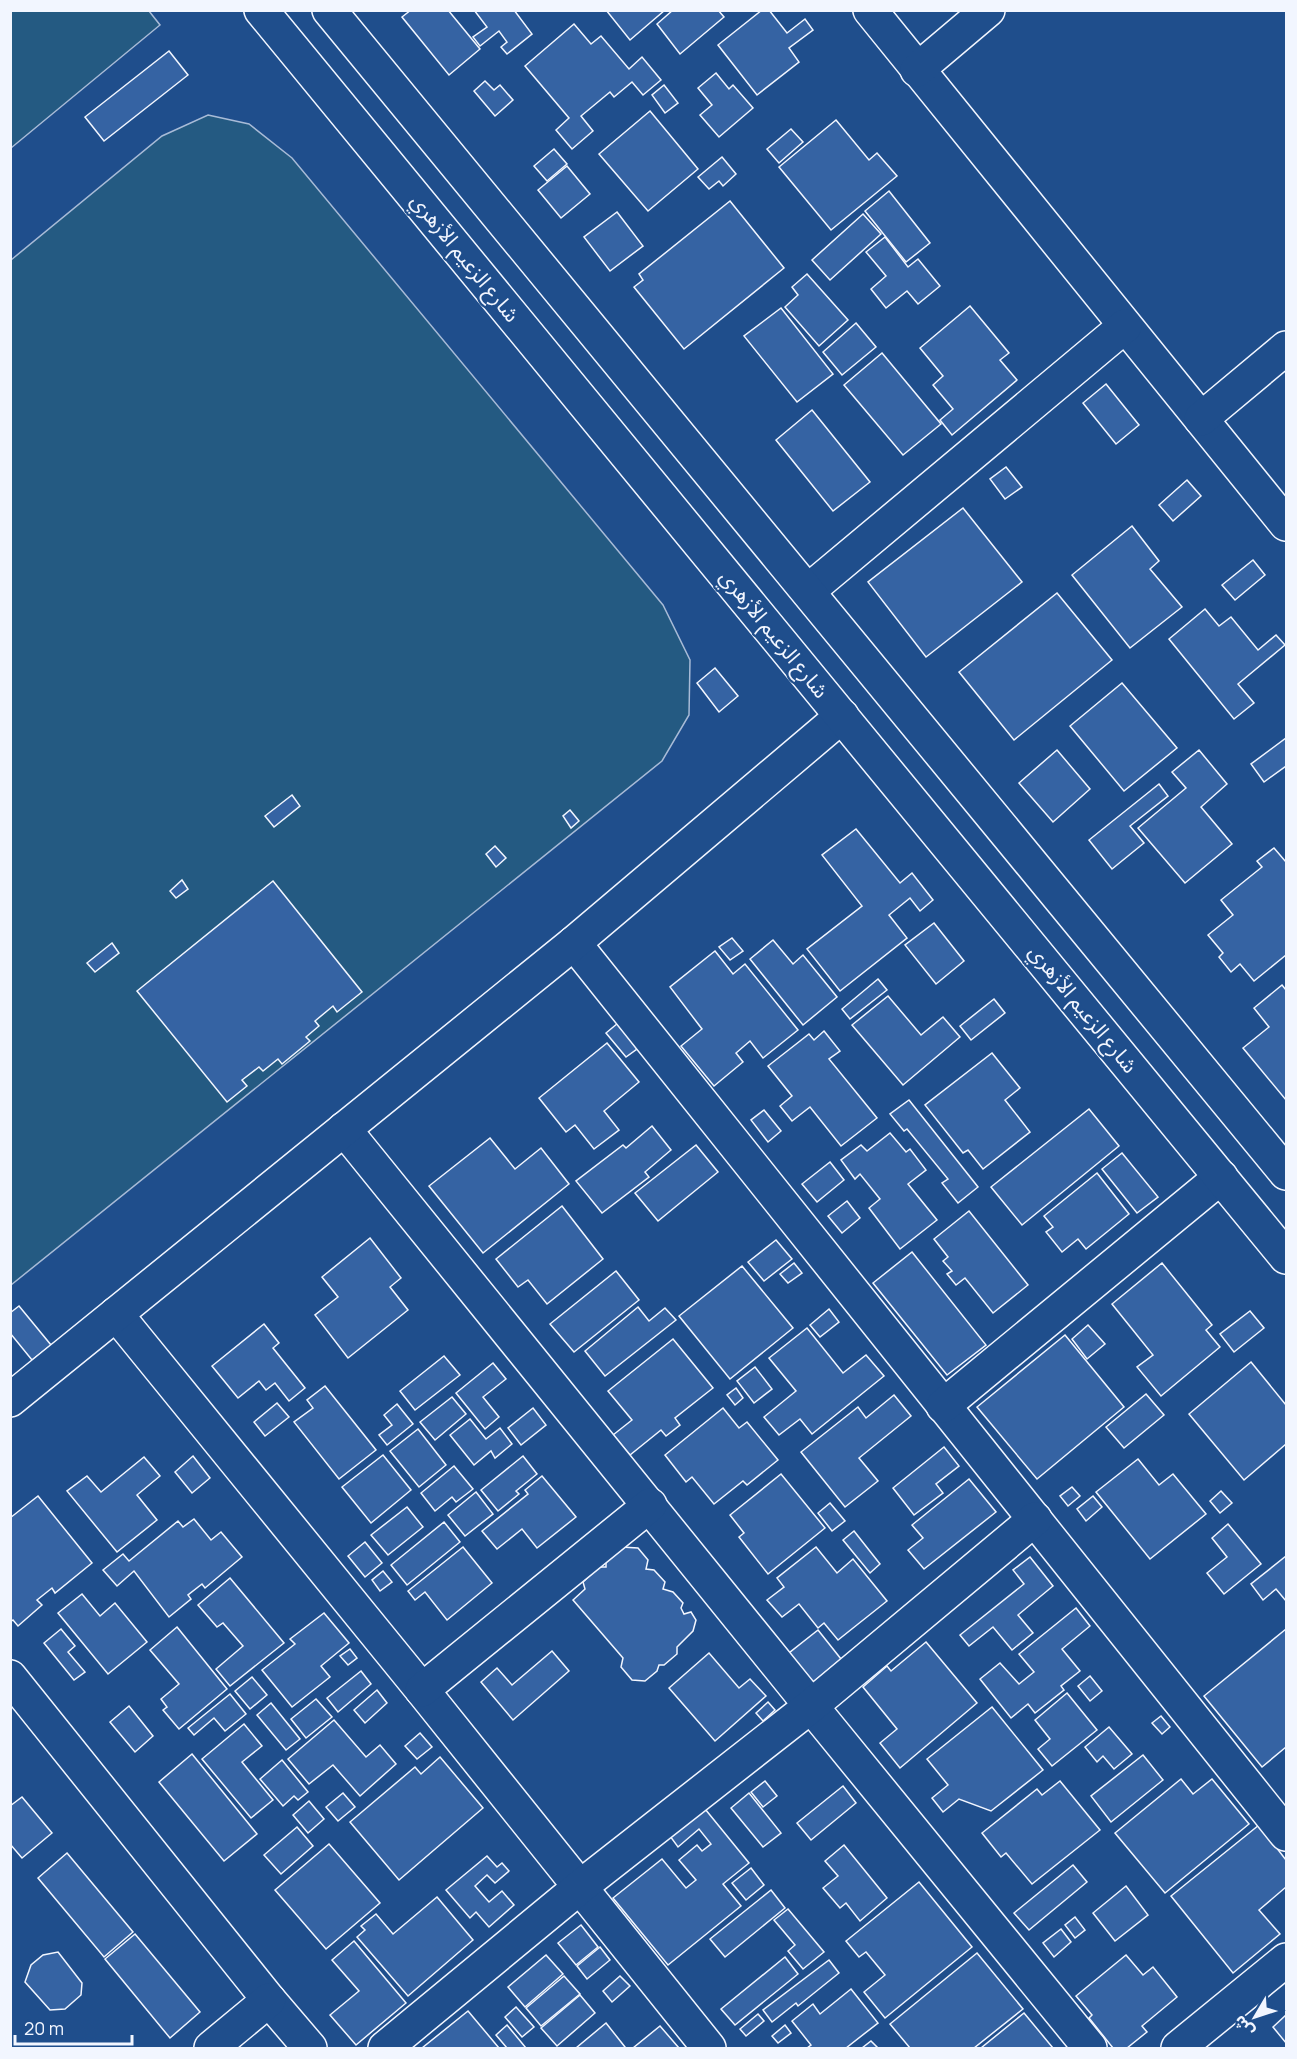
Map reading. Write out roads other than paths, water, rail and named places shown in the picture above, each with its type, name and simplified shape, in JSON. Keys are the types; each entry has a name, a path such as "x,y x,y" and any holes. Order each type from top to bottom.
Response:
{"street":[{"name":"شارع الزعيم الأزهري","path":"261,10 1287,1257"},
{"path":"329,10 1287,1173"},
{"path":"870,10 1287,524"},
{"path":"918,70 988,10"},
{"path":"808,591 1125,326"},
{"path":"1201,419 1287,348"},
{"path":"10,1400 574,943 842,716"},
{"path":"574,943 1287,1834"},
{"path":"344,1129 1090,2049"},
{"path":"943,1406 1221,1177"},
{"path":"116,1314 423,1690 709,2049"},
{"path":"423,1690 650,1505"},
{"path":"385,2049 580,1887 811,1707 1035,1519"},
{"path":"10,1677 310,2049"},
{"path":"1178,2049 1287,1960"},
{"path":"211,2049 269,2000"}]}
